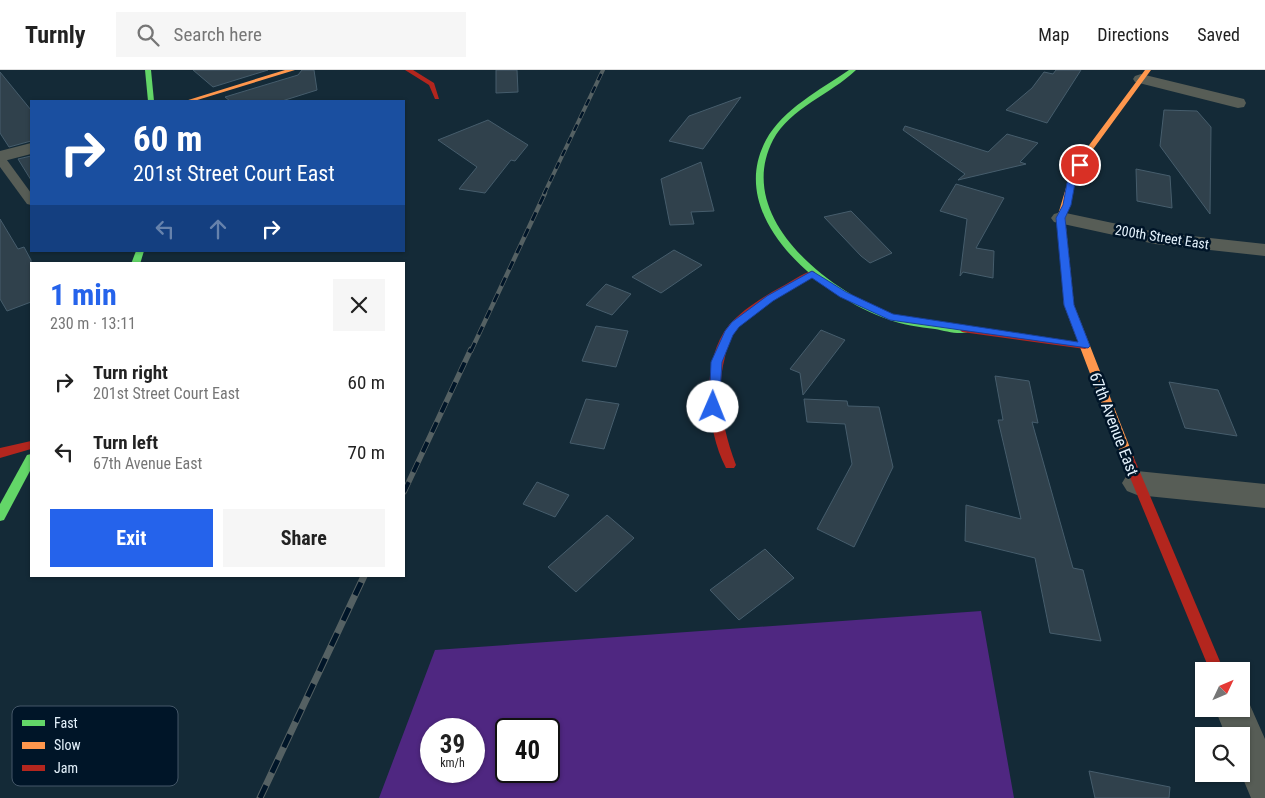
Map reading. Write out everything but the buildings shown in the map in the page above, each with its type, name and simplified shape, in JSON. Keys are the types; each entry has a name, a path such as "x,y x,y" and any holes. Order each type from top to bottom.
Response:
{"street":[{"path":"148,70 151,100"},
{"path":"191,100 292,70"},
{"path":"408,70 434,84 438,91 437,98"},
{"path":"853,70 781,126 768,142 760,167 763,199 767,214 793,256 812,274 843,294 890,317 1085,346"},
{"path":"1145,74 1238,103"},
{"name":"67th Avenue East","path":"1145,74 1086,154 1071,183 1067,205 1061,218 1069,305 1137,484 1213,662"},
{"path":"0,158 30,148"},
{"name":"200th Street East","path":"1061,218 1155,238 1265,250"},
{"path":"730,466 718,435 713,407 716,362 728,334 735,324 770,299 812,274"},
{"path":"0,453 30,445"},
{"path":"0,516 26,478 30,462"},
{"path":"1137,484 1265,496"},
{"path":"1237,718 1265,784"}],"lane":[{"path":"0,158 30,200"}],"shaded area":[{"path":"981,611 1014,798 379,798 435,650"}],"railway":[{"path":"544,194 603,70"},
{"path":"471,351 545,193"},
{"path":"405,490 471,349"},
{"path":"260,798 364,577"}],"traffic: fast":[{"path":"148,70 151,100"},
{"path":"853,70 796,110 769,141 759,170 761,198 772,225 790,250 813,272 839,291 865,306 899,320 965,330"},
{"path":"136,262 140,252"},
{"path":"0,516 30,460"}],"traffic: slow":[{"path":"191,100 292,70"},
{"path":"1128,458 1069,305 1061,218 1072,181 1087,152 1148,70"}],"traffic: jam":[{"path":"408,70 432,84 437,98"},
{"path":"730,465 721,437 714,395 717,367 726,340 732,328 749,312 812,274"},
{"path":"965,330 1085,346"},
{"path":"0,453 30,445"},
{"path":"1128,458 1213,662"}],"route":[{"path":"713,407 716,362 728,334 735,324 770,299 812,274 843,294 890,317 1085,346 1069,305 1061,218 1067,205 1071,183 1080,165"}]}
